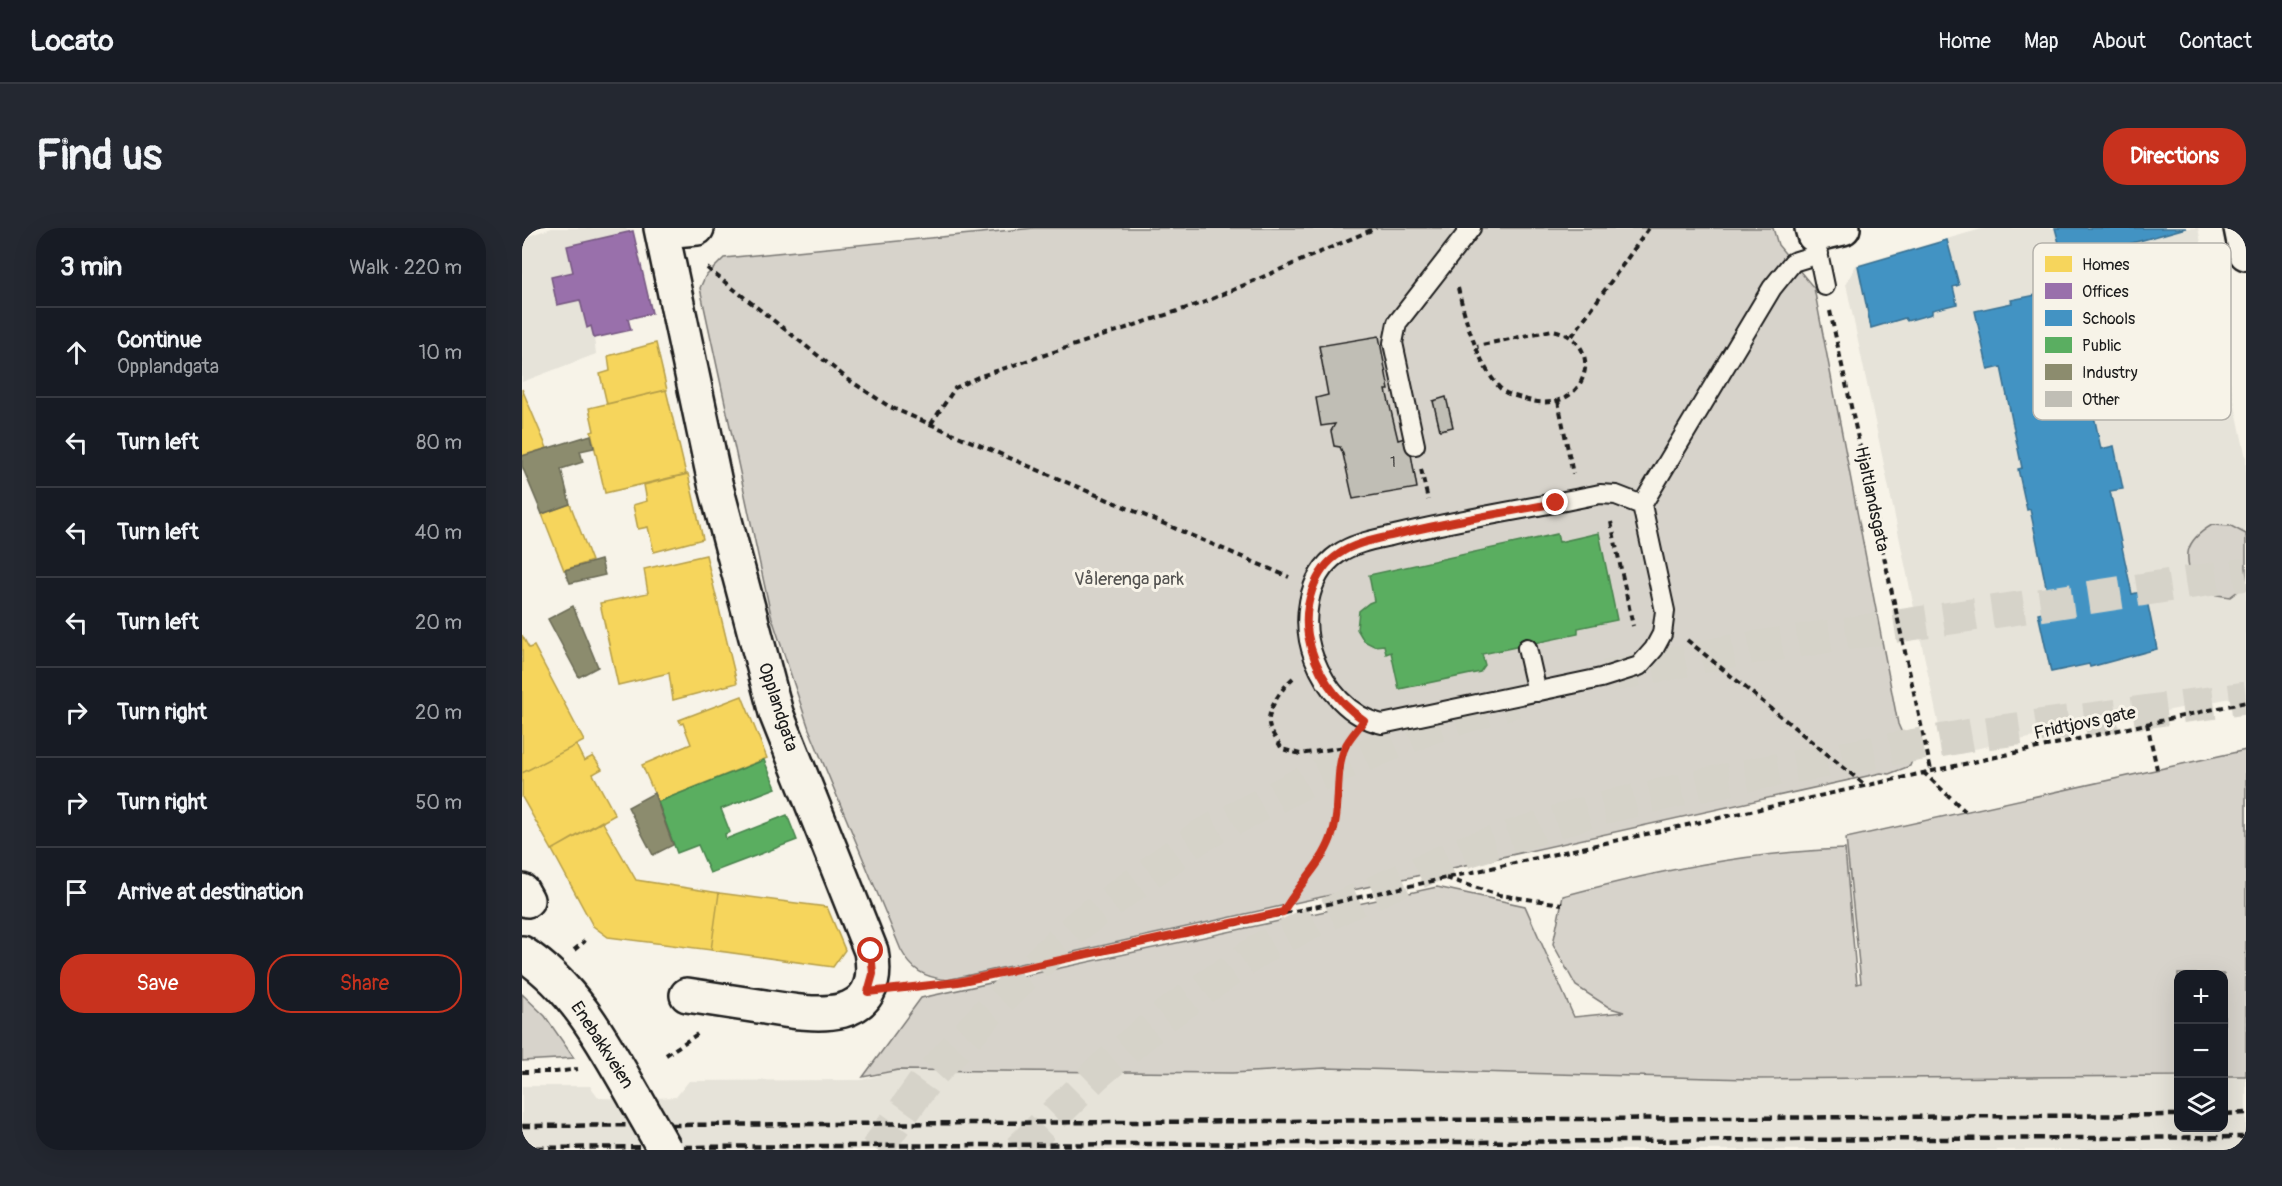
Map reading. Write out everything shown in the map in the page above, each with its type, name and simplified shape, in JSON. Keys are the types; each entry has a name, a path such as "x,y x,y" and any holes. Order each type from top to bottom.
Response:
{"street":[{"path":"661,230 697,228"},
{"path":"2241,228 2246,253"},
{"name":"Opplandgata","path":"661,230 715,483 776,713 871,951 873,974 868,992"},
{"name":"Enebakkveien","path":"522,953 536,962 581,1008 665,1150"},
{"path":"687,995 822,1015 853,1007 868,992"}],"lane":[{"path":"1415,445 1393,343 1397,323 1471,228"},
{"path":"1822,236 1825,286"},
{"path":"1641,505 1616,495 1600,494 1433,526 1369,542 1338,554 1323,568 1314,588 1307,621 1309,641 1317,666 1329,688 1364,720 1382,724 1601,678 1639,666 1654,649 1665,624 1664,600 1641,505 1772,288 1793,262 1822,236"},
{"path":"1527,648 1537,692"}],"path":[{"path":"931,424 955,388 978,377 1205,302 1376,228"},
{"path":"1572,336 1649,228"},
{"path":"1446,263 1455,274 1463,313 1485,367 1502,391 1530,401 1558,401 1574,391 1585,372 1583,354 1572,336 1552,330 1477,346"},
{"path":"707,268 849,380 890,407 1314,588"},
{"name":"Hjaltlandsgata","path":"1825,286 1931,770"},
{"path":"1558,401 1571,462"},
{"path":"1605,517 1614,528 1632,615 1632,634"},
{"path":"1665,624 1866,785"},
{"path":"1317,666 1291,679 1270,713 1269,726 1282,748 1289,753 1300,754 1345,747"},
{"name":"Fridtjovs gate","path":"868,992 958,982 1445,878 2246,702"},
{"path":"1283,912 1293,894 1324,854 1331,839 1340,797 1340,773 1345,747 1364,720"},
{"path":"2148,723 2157,769"},
{"path":"1923,772 1965,811"},
{"path":"1445,878 1469,888 1562,904"},
{"path":"666,1055 700,1033"},
{"path":"522,1072 556,1072 587,1068"}],"shaded area":[{"path":"552,228 626,228 627,232 633,231 652,313 628,319 631,330 594,338 596,354 522,382 522,238"},
{"path":"1985,228 2198,228 2201,243 2033,243 2033,420 2231,420 2231,386 2246,458 2246,695 1945,755 1846,284 1856,265"},
{"path":"1325,1068 1750,1079 2174,1076 2174,1132 2228,1132 2228,1076 2246,1076 2246,1150 522,1150 522,1086 590,1086 599,1098 636,1099 676,1097 689,1081 861,1080 898,1070 1232,1073"}],"green space":[{"name":"Vålerenga park","path":"1034,228 1773,228 1778,245 1814,288 1898,724 1913,758 1910,766 1889,774 1881,773 947,980 931,977 919,971 909,963 901,950 809,729 771,615 700,288 705,277 724,258"},
{"path":"2212,525 2231,526 2246,534 2246,585 2230,597 2211,594 2194,586 2191,575 2188,551 2196,537"},
{"path":"2246,750 2246,1076 2228,1076 2228,970 2174,970 2174,1076 1750,1079 1325,1068 1232,1073 898,1070 863,1077 921,998 1437,887 1525,906 1574,1017 1624,1012 1610,1008 1576,986 1553,944 1563,896 1703,864 1774,854 1845,849 1857,984 1861,983 1846,838"},
{"path":"522,994 545,1016 574,1058 522,1061"}],"building: Homes":[{"path":"656,343 667,390 607,404 600,374 610,371 608,356"},
{"path":"522,389 547,448 522,456"},
{"path":"666,390 686,474 605,493 591,432 594,431 589,408"},
{"path":"688,474 703,539 654,552 648,527 638,529 633,505 647,501 644,485"},
{"path":"570,504 592,561 564,570 542,514"},
{"path":"706,555 737,683 673,700 669,673 618,685 600,603 648,593 644,569"},
{"path":"522,635 529,648 534,646 584,741 522,773"},
{"path":"742,696 767,758 658,802 642,765 691,744 683,723 681,724 679,720"},
{"path":"576,745 584,761 593,756 602,769 593,774 615,815 552,850 522,797 522,773"},
{"path":"602,821 636,880 719,893 711,950 608,937 593,926 552,850"},
{"path":"719,893 827,907 845,950 833,967 711,950"}],"building: Offices":[{"path":"633,231 652,313 628,319 631,330 594,338 591,326 587,328 580,300 557,305 551,277 573,272 567,246"}],"building: Schools":[{"path":"2055,228 2186,228 2132,243 2059,243"},
{"path":"1947,240 1959,285 1953,287 1957,304 1932,310 1932,314 1907,321 1905,318 1871,328 1858,266"},
{"path":"2033,296 2033,420 2095,420 2101,449 2114,446 2123,489 2110,491 2132,594 2145,591 2157,649 2090,667 2089,664 2051,672 2038,613 2051,610 2030,509 2027,510 2018,469 2022,468 2001,367 1988,370 1975,311 2012,303 2011,300"}],"building: Public":[{"path":"1599,533 1617,620 1578,628 1578,634 1482,654 1485,665 1480,672 1399,689 1391,652 1386,654 1384,645 1374,646 1364,641 1357,629 1359,611 1374,601 1369,575 1557,534 1559,542"},
{"path":"764,760 776,788 721,809 730,832 725,834 726,839 787,815 797,840 710,873 698,845 677,853 658,802"}],"building: Industry":[{"path":"591,435 594,448 580,451 583,462 561,469 570,504 542,514 522,466 522,456"},
{"path":"601,560 605,575 570,583 565,570"},
{"path":"573,606 598,667 579,677 548,619"},
{"path":"654,793 673,845 653,855 628,807"}],"building: Other":[{"path":"1379,336 1389,390 1386,390 1398,440 1408,437 1417,488 1353,499 1343,454 1340,447 1334,446 1331,431 1335,424 1321,426 1316,398 1328,395 1319,346"},
{"path":"1446,397 1453,427 1440,430 1433,401"}],"tunnel":[{"path":"1605,677 1731,651 2246,574"},
{"path":"1019,1150 1094,1076 1166,1015 1262,948 1350,903 1464,852 1597,809 1748,775 1972,735 2246,698"},
{"path":"876,1150 926,1080 1005,994 1081,923 1199,837 1312,778 1432,727 1515,701"}],"railway":[{"path":"2228,1114 2246,1113"},
{"path":"522,1126 2174,1115"},
{"path":"522,1148 2246,1137"}],"route":[{"path":"871,951 874,965 868,992 896,990 958,982 1283,912 1293,894 1317,865 1331,839 1340,797 1340,773 1345,747 1364,720 1348,708 1329,688 1312,654 1307,631 1308,607 1323,568 1338,554 1369,542 1433,526 1556,503"}]}
